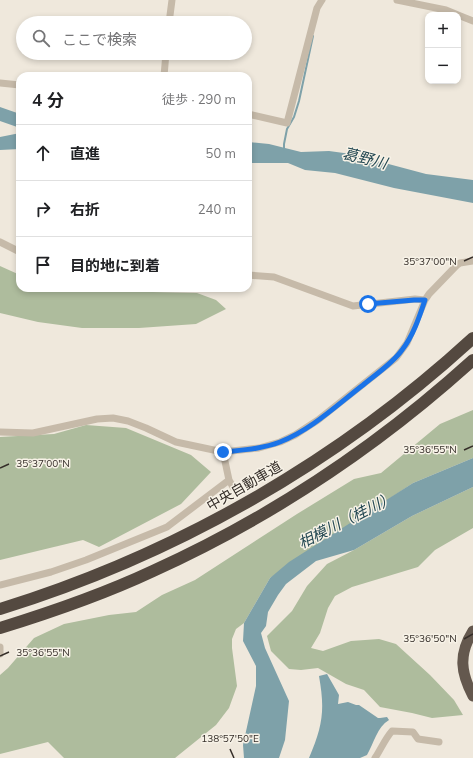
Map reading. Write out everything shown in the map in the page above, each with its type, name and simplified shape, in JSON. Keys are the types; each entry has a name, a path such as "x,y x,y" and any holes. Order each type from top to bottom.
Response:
{"highway":[{"name":"中央自動車道","path":"0,609 68,585 142,556 253,499 329,452 406,395 473,338"},
{"path":"0,628 74,604 159,568 226,536 300,492 377,439 420,406 473,360"},
{"path":"473,631 469,638 463,660 465,681 473,696"}],"street":[{"path":"170,16 172,0"},
{"path":"252,115 287,123 317,8 322,0"},
{"path":"397,0 451,12"},
{"path":"461,16 473,21"},
{"path":"164,72 165,60"},
{"path":"0,83 16,84"},
{"path":"0,242 16,250"},
{"path":"0,432 33,433 97,419 113,418 128,421 176,442 223,452 259,448 280,442 295,436 318,420 396,358 413,332 425,300 429,294 457,265 460,263 473,261"},
{"path":"252,275 274,277 353,306 425,300"},
{"path":"223,452 229,480 233,487"},
{"path":"0,585 51,572 86,560 167,527 229,480"},
{"path":"0,647 0,654"},
{"path":"375,758 392,731 413,732 418,739 439,742"}],"green space":[{"path":"0,266 16,273 16,292 197,293 216,300 226,309 196,324 139,328 82,328 38,322 0,313"},
{"path":"473,410 473,458 413,483 270,578 244,623 236,629 232,639 237,686 229,708 216,725 175,758 64,758 48,742 0,754 0,675 34,638 64,624 109,615 136,612 162,595 195,580 354,479 381,473 440,424"},
{"path":"86,425 126,428 191,455 211,472 181,504 99,547 83,540 0,560 0,437 54,434"},
{"path":"473,487 473,528 435,550 418,567 352,587 335,596 328,608 320,633 311,648 323,651 351,641 379,639 396,644 430,675 454,700 463,715 432,718 380,707 364,690 346,684 318,668 301,670 289,669 271,651 267,636 292,611 307,586 327,564 412,516"}],"water":[{"path":"0,107 16,113 16,127 0,121"},
{"path":"16,134 16,149 0,150 0,137"},
{"name":"葛野川","path":"252,142 269,144 301,152 329,151 351,154 426,174 473,180 473,203 394,188 335,173 305,170 288,163 252,163"},
{"path":"473,458 473,487 412,516 354,550 316,561 286,584 268,612 266,626 261,633 265,648 289,701 285,740 279,758 244,758 243,745 256,686 256,666 243,641 244,623 270,578 289,562 413,483"},
{"path":"327,674 339,695 338,704 348,702 359,705 378,718 387,717 389,720 381,727 367,755 360,758 309,758 322,717 322,699 319,676"}],"waterway":[{"path":"284,150 287,129 294,117 299,101 313,36"}],"route":[{"path":"223,452 259,448 295,436 308,428 396,358 413,332 425,300 368,304"}],"water label":[{"name":"相模川（桂川）","path":"346,520"}]}
